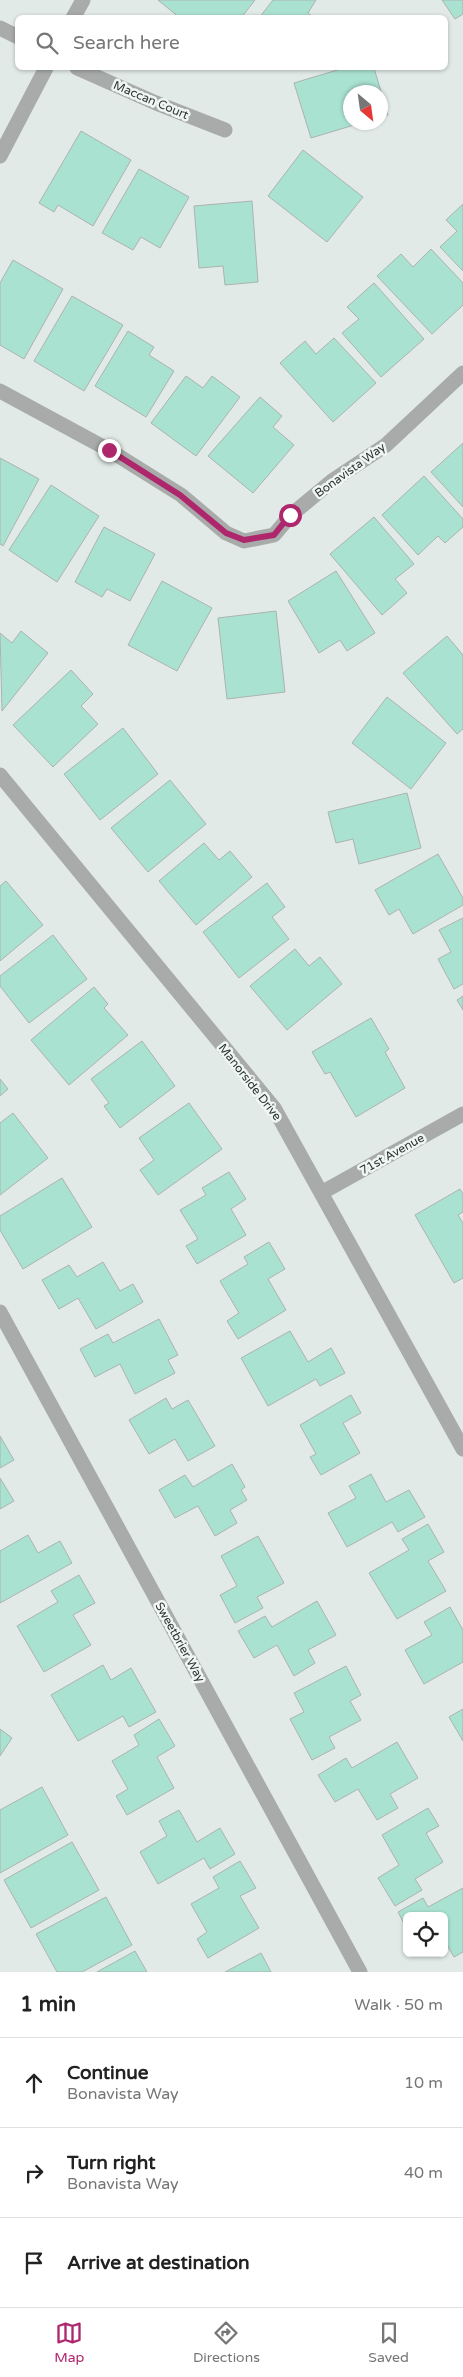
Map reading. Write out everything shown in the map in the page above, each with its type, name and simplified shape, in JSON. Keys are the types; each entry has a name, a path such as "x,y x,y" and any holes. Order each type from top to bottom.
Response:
{"street":[{"path":"75,15 83,0"},
{"path":"0,28 15,36"},
{"path":"0,156 45,70"},
{"name":"Maccan Court","path":"82,70 156,103 225,130"},
{"name":"Bonavista Way","path":"0,391 109,450 180,495 226,533 244,540 274,535 290,515 332,481 386,445 463,373"},
{"name":"Manorside Drive","path":"0,775 274,1108 463,1449"},
{"name":"71st Avenue","path":"321,1193 463,1114"},
{"name":"Sweetbrier Way","path":"0,1312 360,1972"}],"building":[{"path":"158,0 255,0 243,15 176,15"},
{"path":"273,0 316,0 308,13 310,15 261,15"},
{"path":"442,0 463,0 463,14 455,19"},
{"path":"337,70 375,70 379,85 343,85 343,128 311,138 294,83"},
{"path":"81,131 131,160 93,226 58,205 54,212 39,203"},
{"path":"303,150 363,197 327,242 268,196"},
{"path":"139,169 189,197 160,248 141,237 133,250 102,233"},
{"path":"252,201 258,282 225,285 223,266 199,268 194,206"},
{"path":"463,204 463,271 440,247 457,231 446,220"},
{"path":"431,249 463,283 463,305 432,334 377,276 401,254 413,267"},
{"path":"13,260 63,289 24,359 0,345 0,283"},
{"path":"374,283 424,339 381,377 342,333 359,319 347,307"},
{"path":"72,296 123,325 84,391 34,361"},
{"path":"128,331 154,347 149,355 174,371 146,417 95,386"},
{"path":"334,338 376,383 333,422 280,363 305,341 316,354"},
{"path":"186,376 203,388 212,376 240,397 196,456 151,423"},
{"path":"260,397 282,416 273,427 294,445 253,493 208,456"},
{"path":"463,443 463,507 431,472"},
{"path":"0,458 39,479 3,546 0,544"},
{"path":"424,476 463,519 463,527 445,543 438,536 418,555 382,515"},
{"path":"51,485 99,516 57,582 9,550"},
{"path":"374,517 414,564 395,579 407,593 382,615 330,554"},
{"path":"104,527 155,554 130,601 107,589 102,597 75,582"},
{"path":"336,571 375,633 347,651 340,640 319,653 288,601"},
{"path":"162,581 212,608 177,671 128,645"},
{"path":"276,611 285,692 227,699 218,618"},
{"path":"21,631 48,653 2,711 0,633 12,643"},
{"path":"447,636 463,655 463,729 457,734 403,673"},
{"path":"71,670 93,694 81,706 98,724 53,767 13,725"},
{"path":"387,697 446,743 411,789 352,743"},
{"path":"123,728 158,774 100,820 64,774"},
{"path":"170,780 206,824 148,872 111,828"},
{"path":"407,793 421,848 359,864 353,839 336,843 328,812"},
{"path":"204,843 219,860 230,851 252,877 196,925 159,881"},
{"path":"438,854 463,898 463,905 413,934 399,909 389,915 375,890"},
{"path":"6,881 43,925 0,961 0,886"},
{"path":"267,883 285,907 272,917 289,939 239,978 203,932"},
{"path":"463,918 463,984 454,989 438,959 451,952 439,930"},
{"path":"53,935 87,979 29,1023 0,986 0,976"},
{"path":"295,949 309,966 320,957 342,984 287,1030 250,986"},
{"path":"94,987 108,1004 104,1008 128,1035 69,1085 31,1040"},
{"path":"463,996 463,1010 457,1000"},
{"path":"371,1018 389,1049 385,1052 405,1088 356,1117 330,1072 325,1074 312,1052"},
{"path":"142,1041 175,1086 120,1128 104,1106 109,1103 91,1079"},
{"path":"0,1079 8,1089 0,1096"},
{"path":"189,1103 222,1149 158,1195 140,1170 154,1160 139,1138"},
{"path":"13,1113 48,1158 0,1195 0,1123"},
{"path":"229,1172 246,1199 231,1209 246,1235 197,1264 186,1246 198,1239 180,1210 206,1195 202,1188"},
{"path":"62,1178 92,1227 23,1269 0,1230 0,1216"},
{"path":"460,1189 463,1194 463,1212 458,1215 463,1223 463,1278 454,1283 415,1215"},
{"path":"269,1242 285,1269 268,1279 286,1310 238,1339 227,1321 239,1313 220,1281 248,1264 244,1257"},
{"path":"103,1262 120,1291 133,1284 143,1302 96,1329 78,1298 59,1309 42,1280 69,1265 77,1277"},
{"path":"159,1319 178,1355 168,1360 175,1373 135,1394 120,1364 95,1377 80,1349 108,1334 113,1343"},
{"path":"290,1331 308,1362 331,1348 345,1373 320,1386 316,1379 268,1406 241,1358"},
{"path":"351,1395 361,1413 343,1423 360,1453 321,1475 310,1457 316,1454 300,1425"},
{"path":"166,1398 172,1409 188,1400 215,1446 188,1461 175,1439 149,1454 129,1420"},
{"path":"0,1436 14,1460 0,1468"},
{"path":"232,1464 245,1487 241,1490 247,1500 230,1510 237,1523 215,1536 198,1506 175,1518 159,1490 185,1475 193,1487"},
{"path":"371,1474 386,1502 409,1490 425,1517 398,1532 392,1522 347,1547 328,1513 356,1498 349,1486"},
{"path":"0,1478 14,1501 0,1509"},
{"path":"428,1524 444,1552 428,1561 446,1591 397,1619 369,1573 409,1550 402,1539"},
{"path":"28,1535 38,1553 60,1541 72,1563 0,1603 0,1551"},
{"path":"258,1536 284,1583 257,1597 263,1608 235,1623 220,1595 237,1586 221,1556"},
{"path":"79,1575 95,1603 73,1615 91,1645 44,1672 17,1626 58,1602 51,1591"},
{"path":"317,1601 336,1635 308,1650 315,1663 294,1676 277,1645 254,1658 238,1631 265,1616 272,1627"},
{"path":"450,1607 463,1630 463,1662 424,1684 405,1650 432,1635 424,1622"},
{"path":"103,1665 111,1680 131,1668 156,1712 129,1727 123,1716 78,1741 51,1695"},
{"path":"346,1666 361,1695 350,1701 361,1720 329,1737 335,1748 312,1760 290,1719 304,1712 294,1693"},
{"path":"463,1709 463,1741 449,1717"},
{"path":"159,1719 175,1746 157,1757 174,1788 127,1815 116,1796 128,1789 112,1761 139,1745 134,1735"},
{"path":"0,1729 12,1738 0,1756"},
{"path":"397,1742 418,1778 390,1794 398,1808 377,1820 358,1789 335,1802 318,1775 346,1758 352,1768"},
{"path":"42,1787 68,1835 0,1873 0,1810"},
{"path":"428,1808 439,1826 426,1833 443,1862 415,1879 422,1890 395,1906 378,1878 399,1865 382,1835"},
{"path":"179,1810 197,1842 220,1828 235,1854 210,1869 204,1858 158,1884 140,1852 167,1836 159,1821"},
{"path":"72,1842 99,1890 31,1928 4,1880"},
{"path":"240,1861 256,1888 240,1896 259,1928 208,1958 197,1939 207,1932 191,1904 219,1888 213,1877"},
{"path":"463,1888 463,1952 454,1957 448,1947 448,1912 403,1912 403,1921 398,1912 423,1898 428,1907"},
{"path":"106,1897 132,1945 82,1972 57,1972 36,1934"},
{"path":"135,1951 147,1972 97,1972"},
{"path":"261,1953 271,1972 225,1972"}],"route":[{"path":"109,450 180,495 226,533 244,540 274,535 290,515"}]}
